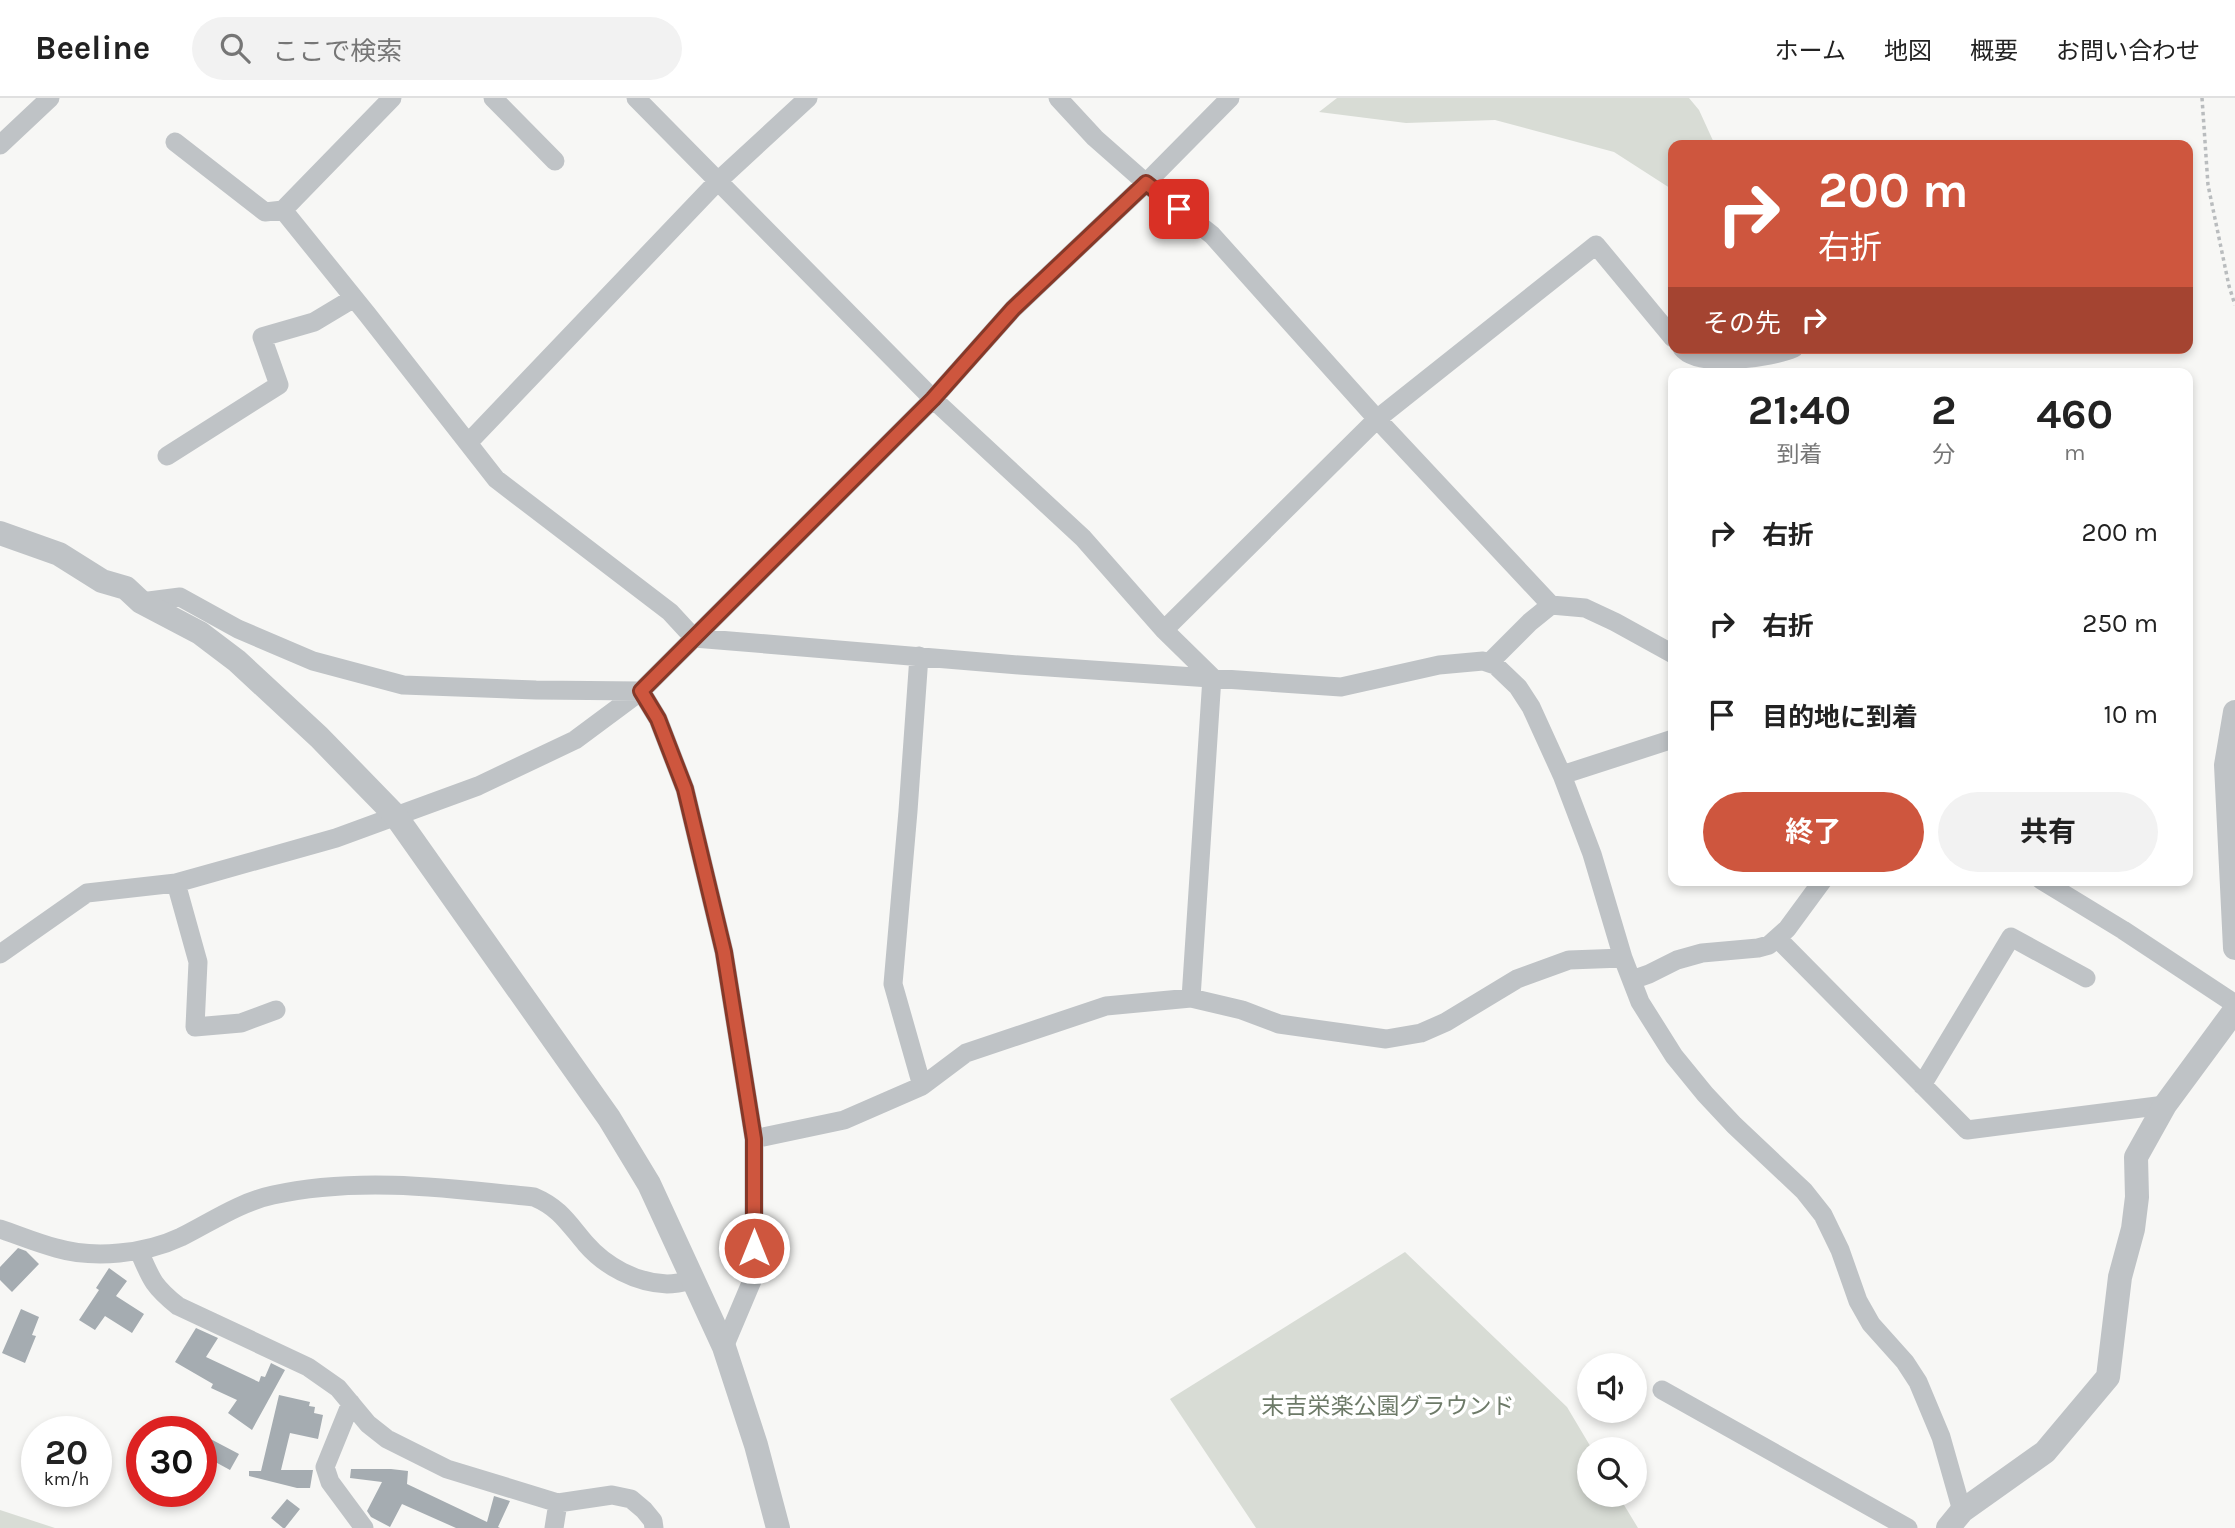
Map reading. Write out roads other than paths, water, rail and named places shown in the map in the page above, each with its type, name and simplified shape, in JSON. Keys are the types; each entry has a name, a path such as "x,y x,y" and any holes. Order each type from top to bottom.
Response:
{"street":[{"path":"175,142 265,212 283,211 392,98"},
{"path":"493,98 555,161"},
{"path":"636,98 933,399 1083,538 1164,630 1212,677 1191,998"},
{"path":"468,443 718,181 808,98"},
{"path":"1058,98 1095,138 1212,235 1377,419 1551,606"},
{"path":"0,954 87,893 176,883 336,838 478,786 575,740 641,691 933,399 1013,309 1146,183 1230,98"},
{"path":"0,145 39,102"},
{"path":"283,211 496,479 670,612 694,638 1341,687 1468,662 1490,662 1503,670 1531,707 1562,775 1592,854 1623,958 1640,1002 1655,1028 1705,1094 1804,1191 1823,1215 1840,1250 1864,1313 1919,1382 1941,1437 1962,1522 2045,1452 2108,1377 2120,1277 2135,1218 2136,1157 2165,1105 2235,1010"},
{"path":"1164,630 1377,419 1596,245 1668,332"},
{"path":"167,457 279,385 262,337 314,322 354,299"},
{"path":"1686,354 1725,361 1776,354"},
{"path":"0,533 59,554 102,581 126,588 141,602 200,633 237,661 319,737 395,815 609,1118 649,1184 724,1347 756,1445 778,1528"},
{"path":"141,602 180,597 238,629 313,661 403,685 641,691"},
{"path":"1490,662 1530,622 1551,606 1586,608 1668,651"},
{"path":"919,656 893,984 922,1086"},
{"path":"641,691 658,719 685,789 724,952 754,1139 754,1276 724,1347"},
{"path":"2235,712 2226,765 2235,948"},
{"path":"1562,775 1668,741"},
{"path":"176,883 198,961 195,1027 241,1023 276,1010"},
{"path":"1632,980 1677,960 1702,953 1769,945 1778,939 1818,886"},
{"path":"2051,886 2235,1004"},
{"path":"1923,1085 2011,937 2086,978"},
{"path":"1778,939 1967,1130 2165,1105"},
{"path":"754,1139 844,1120 922,1086 966,1053 1106,1006 1191,998 1242,1010 1279,1024 1386,1040 1420,1033 1446,1021 1517,979 1569,960 1623,958"},
{"path":"0,1229 57,1249 94,1253 139,1251 179,1238 227,1212 271,1195 331,1185 390,1185 534,1197 550,1203 561,1213 596,1255 635,1278 667,1284 694,1280"},
{"path":"139,1251 160,1292 178,1306 308,1367 338,1388 368,1424 387,1439 437,1464 558,1503 612,1495 631,1499 653,1521 654,1528"},
{"path":"1662,1390 1908,1528"},
{"path":"351,1403 325,1467 330,1482 364,1528"},
{"path":"554,1528 558,1503"}],"park label":[{"name":"末吉栄楽公園グラウンド","path":"1388,1406"}]}
